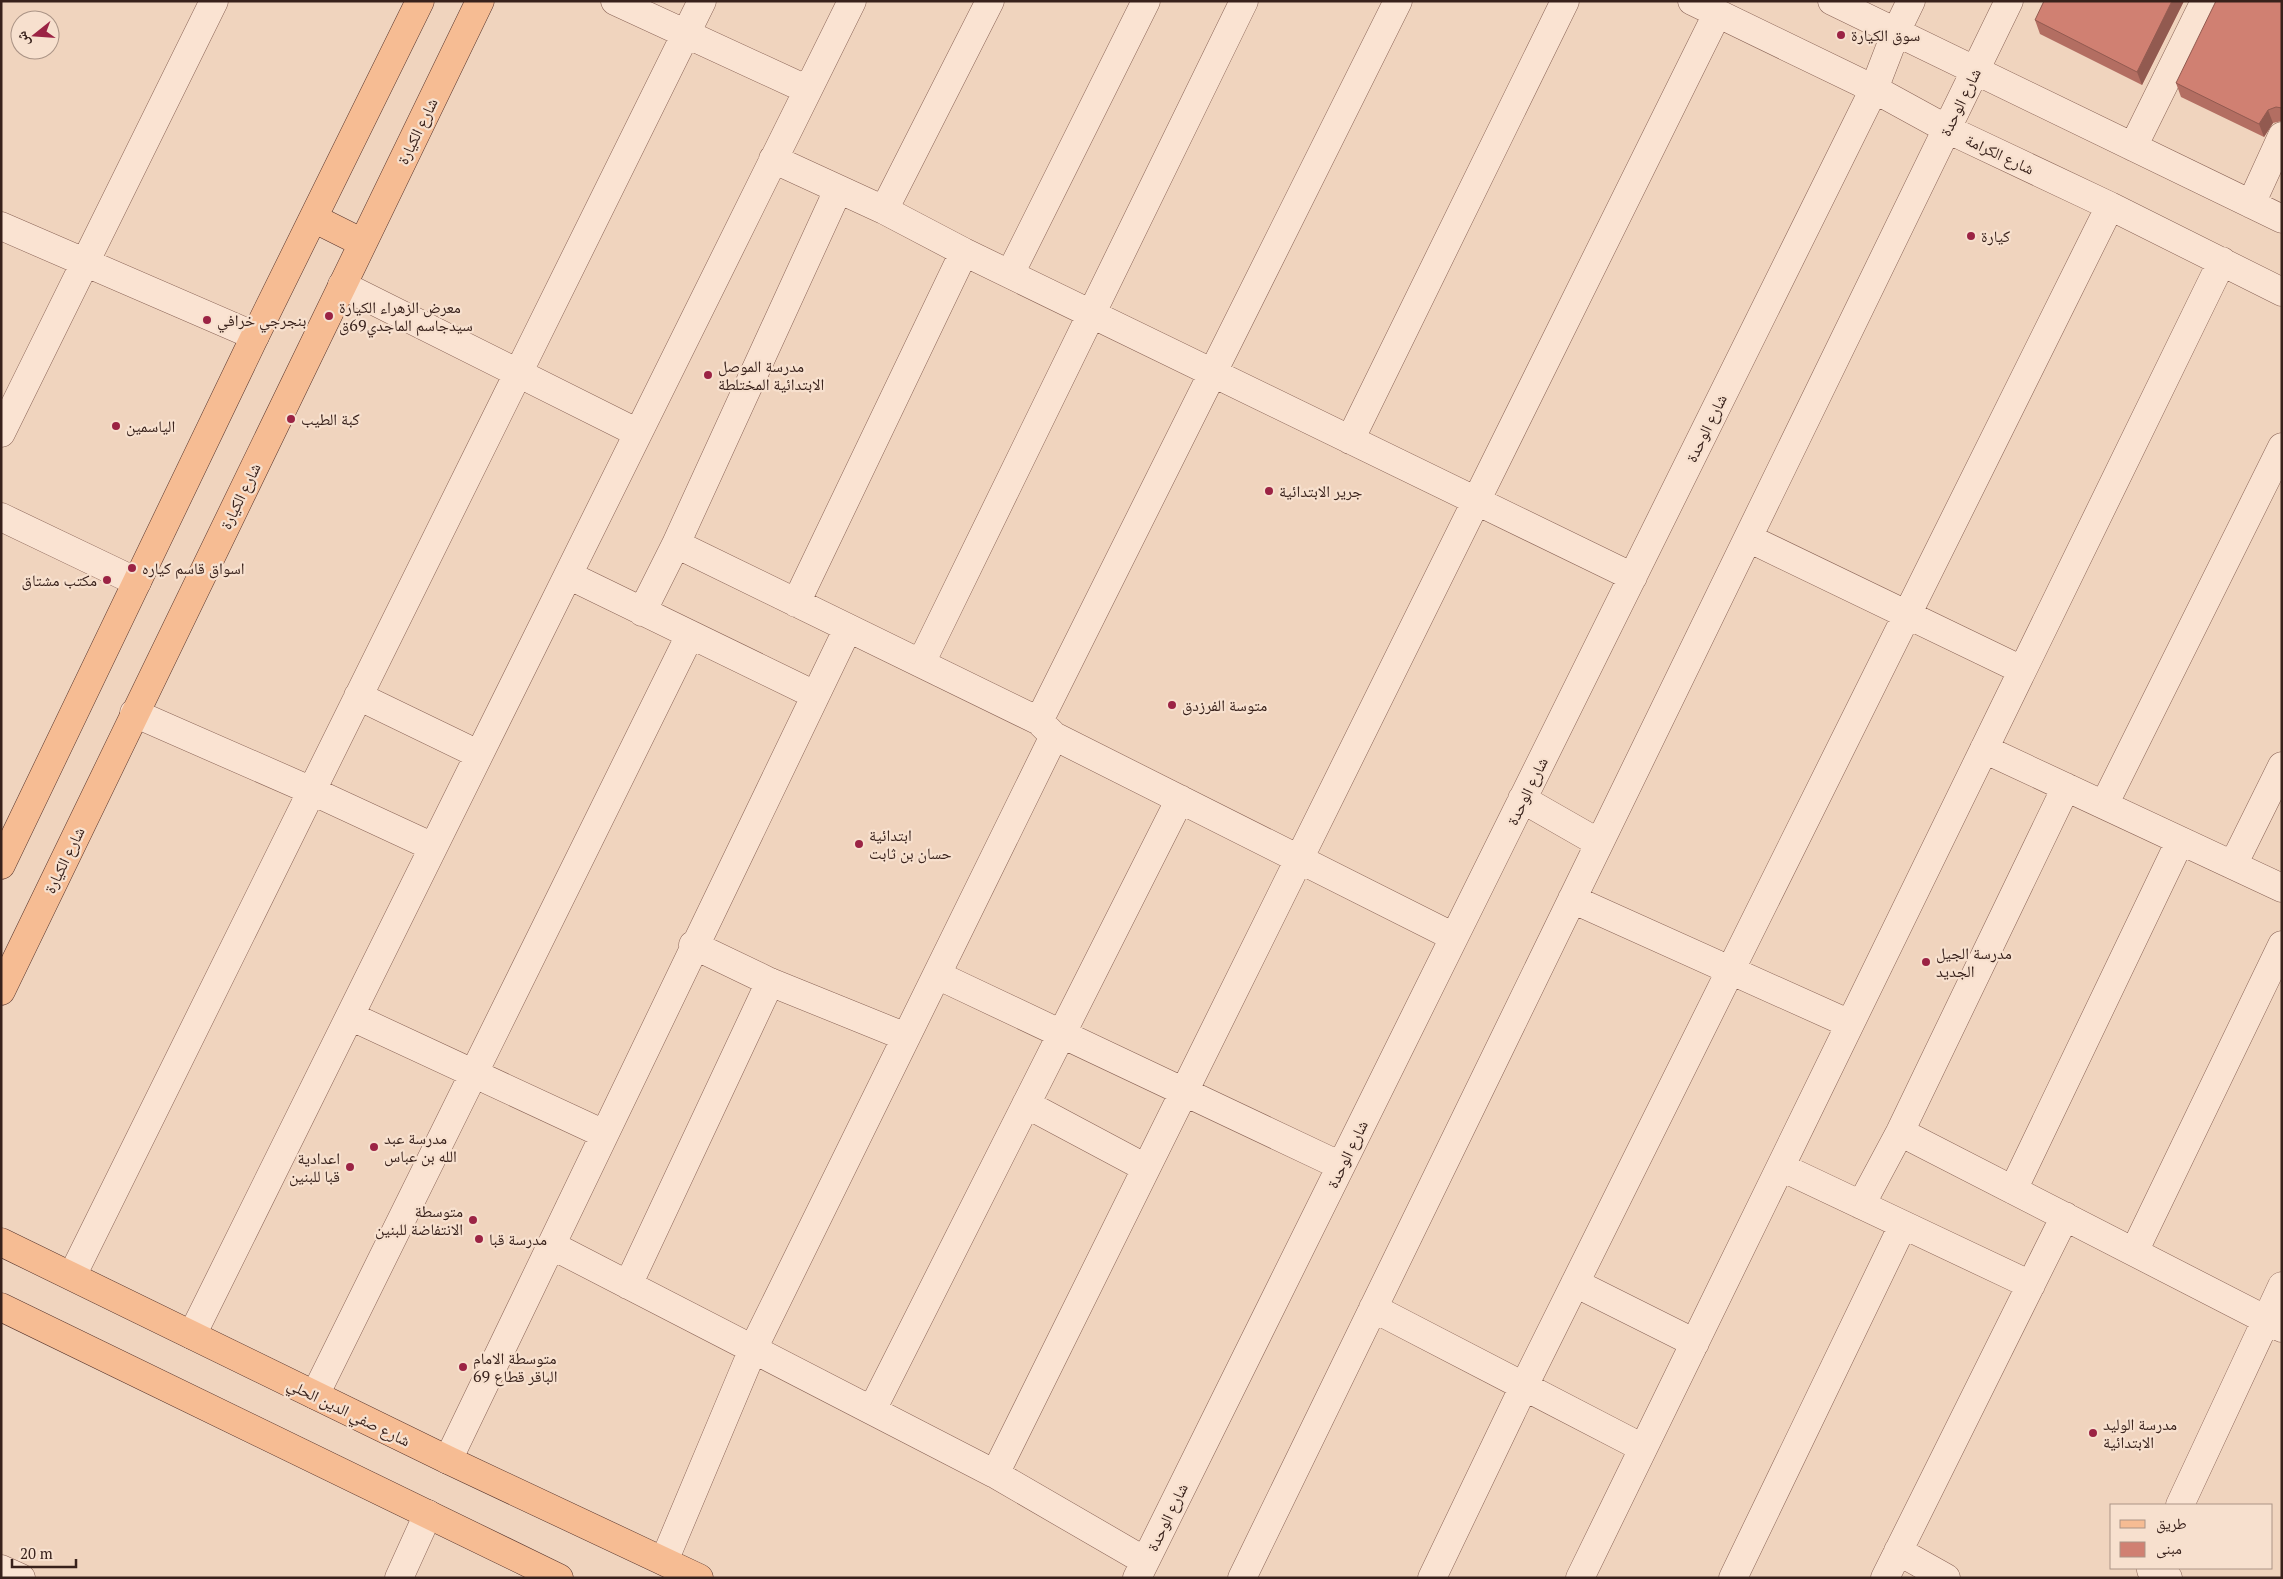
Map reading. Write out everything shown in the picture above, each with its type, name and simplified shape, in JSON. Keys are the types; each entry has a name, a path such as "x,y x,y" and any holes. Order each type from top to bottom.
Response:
{"main road":[{"path":"1,865 255,336 315,219 420,1"},
{"name":"شارع الكيارة","path":"1,991 480,1"},
{"path":"315,219 363,243"},
{"name":"شارع صفي الدين الحلي","path":"1,1242 448,1460 699,1578"},
{"path":"1,1307 559,1578"}],"street":[{"path":"1,433 214,1"},
{"path":"615,1 685,35 808,90"},
{"path":"72,1276 702,1"},
{"path":"192,1335 852,1"},
{"path":"884,210 990,1"},
{"path":"1010,274 1146,1"},
{"path":"921,663 1244,1"},
{"path":"664,1561 753,1349 936,975 1047,728 1213,373 1398,1"},
{"path":"1350,440 1565,1"},
{"name":"شارع الكرامة","path":"1692,1 1874,90 1947,129 2110,206 2282,292"},
{"path":"1832,1 2282,219"},
{"name":"شارع الوحدة","path":"1141,1569 1874,90 1896,32 1911,1"},
{"name":"شارع الوحدة","path":"1242,1578 2009,1"},
{"path":"2133,147 2205,1"},
{"path":"995,1474 1717,14"},
{"path":"2251,204 2282,136"},
{"path":"773,160 884,210 964,252 1632,577"},
{"path":"642,612 676,544 838,190"},
{"path":"1432,1578 1524,1386 2110,206"},
{"path":"1,226 255,336"},
{"path":"796,603 964,252"},
{"path":"1580,1578 2222,261"},
{"path":"342,285 638,433"},
{"path":"2104,805 2282,447"},
{"path":"1,517 137,582"},
{"path":"1748,538 2022,670"},
{"path":"676,544 921,663 1180,799 1454,937"},
{"path":"568,575 815,695"},
{"path":"448,1460 693,945 848,628"},
{"path":"315,1395 690,635"},
{"path":"358,696 478,754"},
{"path":"134,713 312,790 433,848"},
{"path":"1984,749 2282,888"},
{"path":"2233,865 2282,766"},
{"path":"1861,1205 1900,1132 2066,787"},
{"path":"872,1410 1180,799"},
{"path":"1522,799 1599,843"},
{"path":"2013,1190 2180,840"},
{"path":"1572,899 1850,1024"},
{"path":"693,945 770,982 906,1037"},
{"path":"2134,1252 2282,945"},
{"path":"936,975 1341,1166"},
{"path":"628,1285 770,982"},
{"path":"350,1016 604,1134"},
{"path":"1026,1104 1146,1168"},
{"path":"1900,1132 2274,1324"},
{"path":"1780,1167 2030,1286"},
{"path":"1886,1578 2065,1216"},
{"path":"1733,1578 1903,1225"},
{"path":"551,1245 995,1474 1141,1569"},
{"path":"1575,1283 1695,1343"},
{"path":"2181,1504 2274,1324 2282,1286"},
{"path":"1373,1308 1644,1448"},
{"path":"399,1578 428,1514"},
{"path":"1898,1551 1946,1578"},
{"path":"1,1569 20,1578"}],"building":[{"path":"2044,1 2172,1 2137,72 2035,20"},
{"path":"2216,1 2282,1 2282,108 2276,107 2268,110 2259,124 2176,83"}],"place":[{"name":"سوق الكيارة","path":"1841,35"},
{"name":"كيارة","path":"1971,236"},
{"name":"معرض الزهراء الكيارة سيدجاسم الماجدي69ق","path":"329,316"},
{"name":"بنجرجي خرافي","path":"207,320"},
{"name":"مدرسة الموصل الابتدائية المختلطة","path":"708,375"},
{"name":"كبة الطيب","path":"291,419"},
{"name":"الياسمين","path":"116,426"},
{"name":"جرير الابتدائية","path":"1269,491"},
{"name":"اسواق قاسم كياره","path":"132,568"},
{"name":"مكتب مشتاق","path":"107,580"},
{"name":"متوسة الفرزدق","path":"1172,705"},
{"name":"ابتدائية حسان بن ثابت","path":"859,844"},
{"name":"مدرسة الجيل الجديد","path":"1926,962"},
{"name":"مدرسة عبد الله بن عباس","path":"374,1147"},
{"name":"اعدادية قبا للبنين","path":"350,1167"},
{"name":"متوسطة الانتفاضة للبنين","path":"473,1220"},
{"name":"مدرسة قبا","path":"479,1239"},
{"name":"متوسطة الامام الباقر قطاع 69","path":"463,1367"},
{"name":"مدرسة الوليد الابتدائية","path":"2093,1433"}]}
